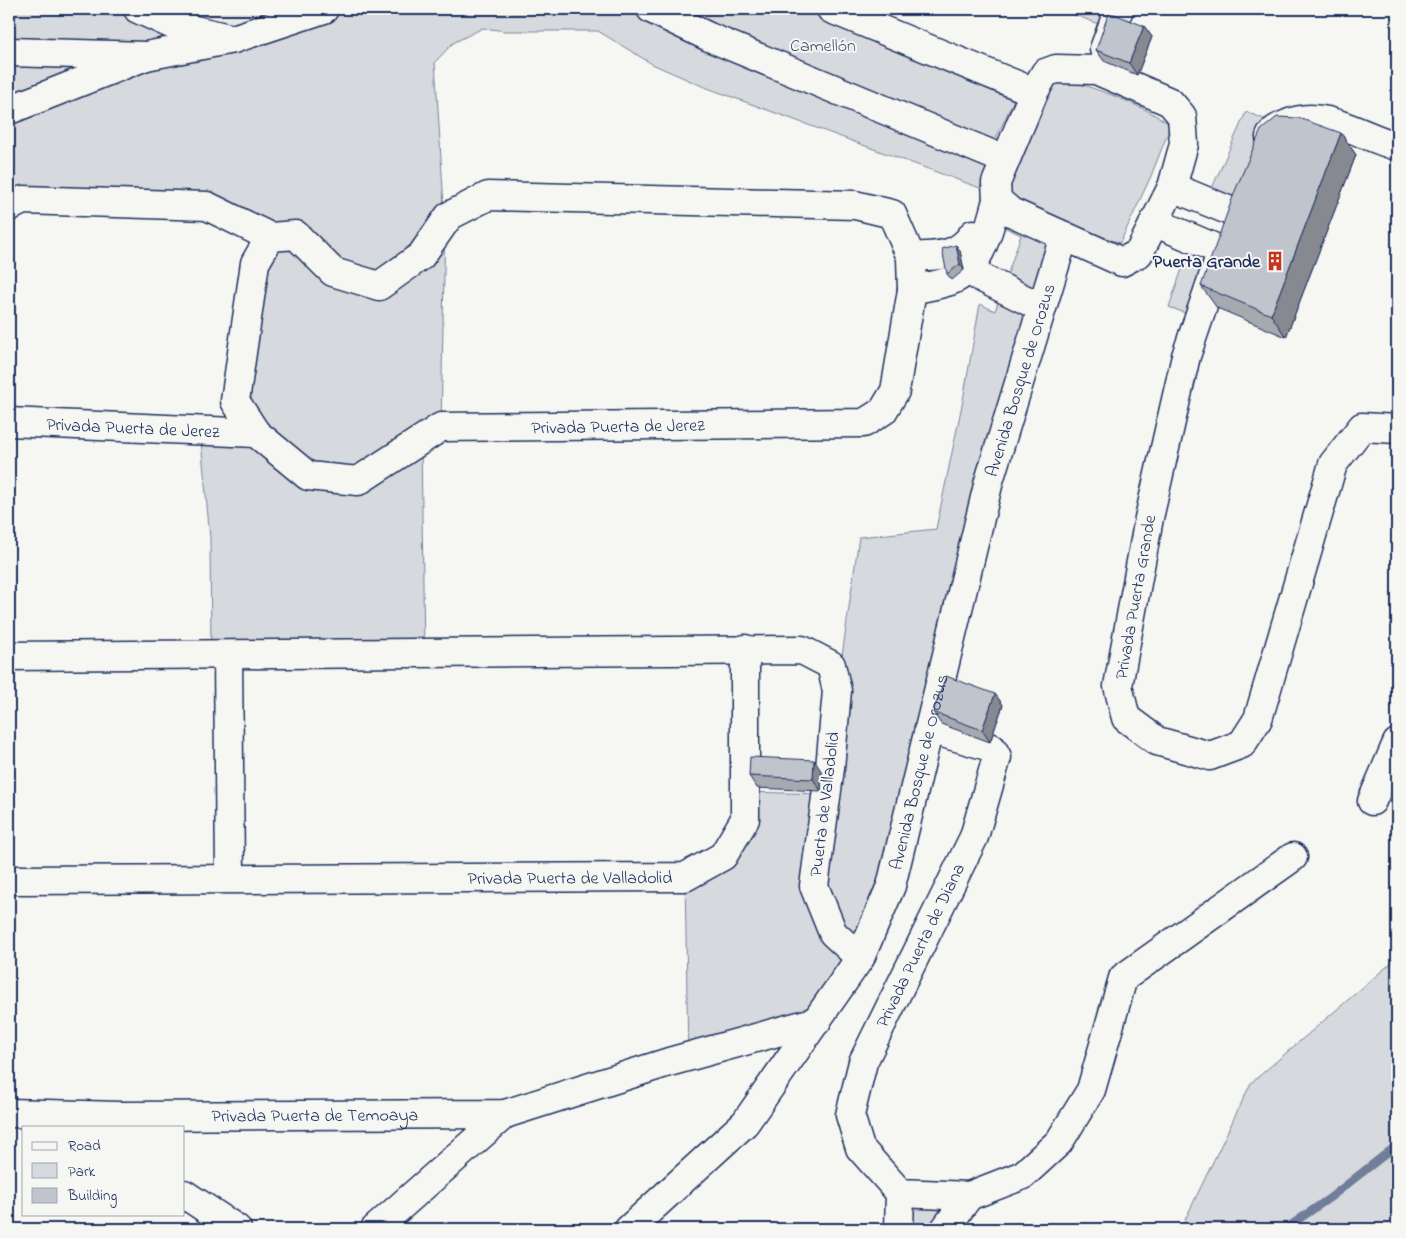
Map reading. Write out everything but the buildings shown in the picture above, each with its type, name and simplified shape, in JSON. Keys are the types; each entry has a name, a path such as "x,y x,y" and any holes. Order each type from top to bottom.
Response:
{"street":[{"path":"138,9 173,25 233,39"},
{"path":"9,110 146,56 233,39 324,9"},
{"path":"651,9 709,37 1005,160"},
{"path":"830,9 1034,92"},
{"path":"1096,70 1119,9"},
{"path":"9,52 146,56"},
{"path":"912,257 945,254 974,264 997,200 996,183 1034,92 1045,73 1056,68 1096,70 1170,102 1182,116 1184,144 1172,187 1139,253 1122,262 1011,212 997,200"},
{"path":"1260,158 1273,131 1295,120 1317,118 1397,146"},
{"name":"Privada Puerta Grande","path":"1172,187 1240,204 1186,356 1149,518 1118,686 1126,718 1158,741 1210,756 1242,744 1258,720 1333,464 1362,427 1397,429"},
{"name":"Privada Puerta de Jerez","path":"488,196 855,205 892,214 912,257 912,290 895,391 883,411 864,423 441,427 358,481 308,476 256,433 235,401 255,263 270,237 296,235 333,272 379,286 422,256 449,216 488,196"},
{"path":"9,207 23,200 207,206 270,237"},
{"path":"1154,222 1222,251"},
{"name":"Avenida Bosque de Orozus","path":"628,1229 745,1123 860,958 891,886 989,481 1064,236"},
{"path":"912,290 952,280 964,259"},
{"path":"964,259 1042,308"},
{"name":"Privada Puerta de Jerez","path":"9,422 256,433"},
{"path":"9,656 228,656 745,649"},
{"name":"Puerta de Valladolid","path":"745,649 802,650 830,665 837,691 830,768 814,886 833,933 860,958"},
{"name":"Privada Puerta de Valladolid","path":"9,880 230,877 684,876 723,856 745,820 745,649"},
{"path":"228,656 230,877"},
{"name":"Privada Puerta de Diana","path":"900,1193 860,1148 850,1115 863,1062 974,837 997,757 992,748 929,729"},
{"path":"1372,801 1397,743"},
{"path":"899,1229 900,1193 969,1196 1022,1176 1059,1142 1091,1090 1122,978 1294,857"},
{"name":"Privada Puerta de Temoaya","path":"9,1113 74,1121 505,1114 669,1062 817,1021"},
{"name":"Privada Puerta de Temoaya","path":"375,1229 505,1114"},
{"path":"185,1195 237,1229"},
{"path":"945,1229 969,1196"}],"shaded area":[{"path":"138,9 324,9 233,39"}],"green space":[{"name":"Camellón","path":"9,9 138,9 233,39 324,9 828,9 1019,89 989,153 991,159 980,188 702,86 652,64 598,31 505,31 483,28 453,43 435,62 445,222 441,427 421,440 424,653 211,656 210,538 200,430 255,433 235,401 270,238 207,206 9,207"},
{"path":"1068,9 1118,9 1106,27 1070,13"},
{"path":"1058,77 1102,91 1131,103 1171,125 1151,176 1120,243 1065,224 1004,193 1040,94"},
{"path":"1246,112 1267,120 1236,198 1212,188"},
{"path":"998,212 1048,238 981,479 891,886 817,1021 688,1056 685,877 723,856 744,792 827,794 837,691 859,537 936,529 963,400 980,304 995,311 1021,235 993,222"},
{"path":"1186,257 1210,265 1193,316 1169,307"},
{"path":"1397,958 1397,1229 1176,1229 1183,1224 1251,1083"},
{"path":"900,1193 969,1196 945,1229 899,1229"}],"waterway":[{"path":"1285,1229 1331,1197 1397,1145"}],"place":[{"name":"Puerta Grande","path":"1275,261"}]}
